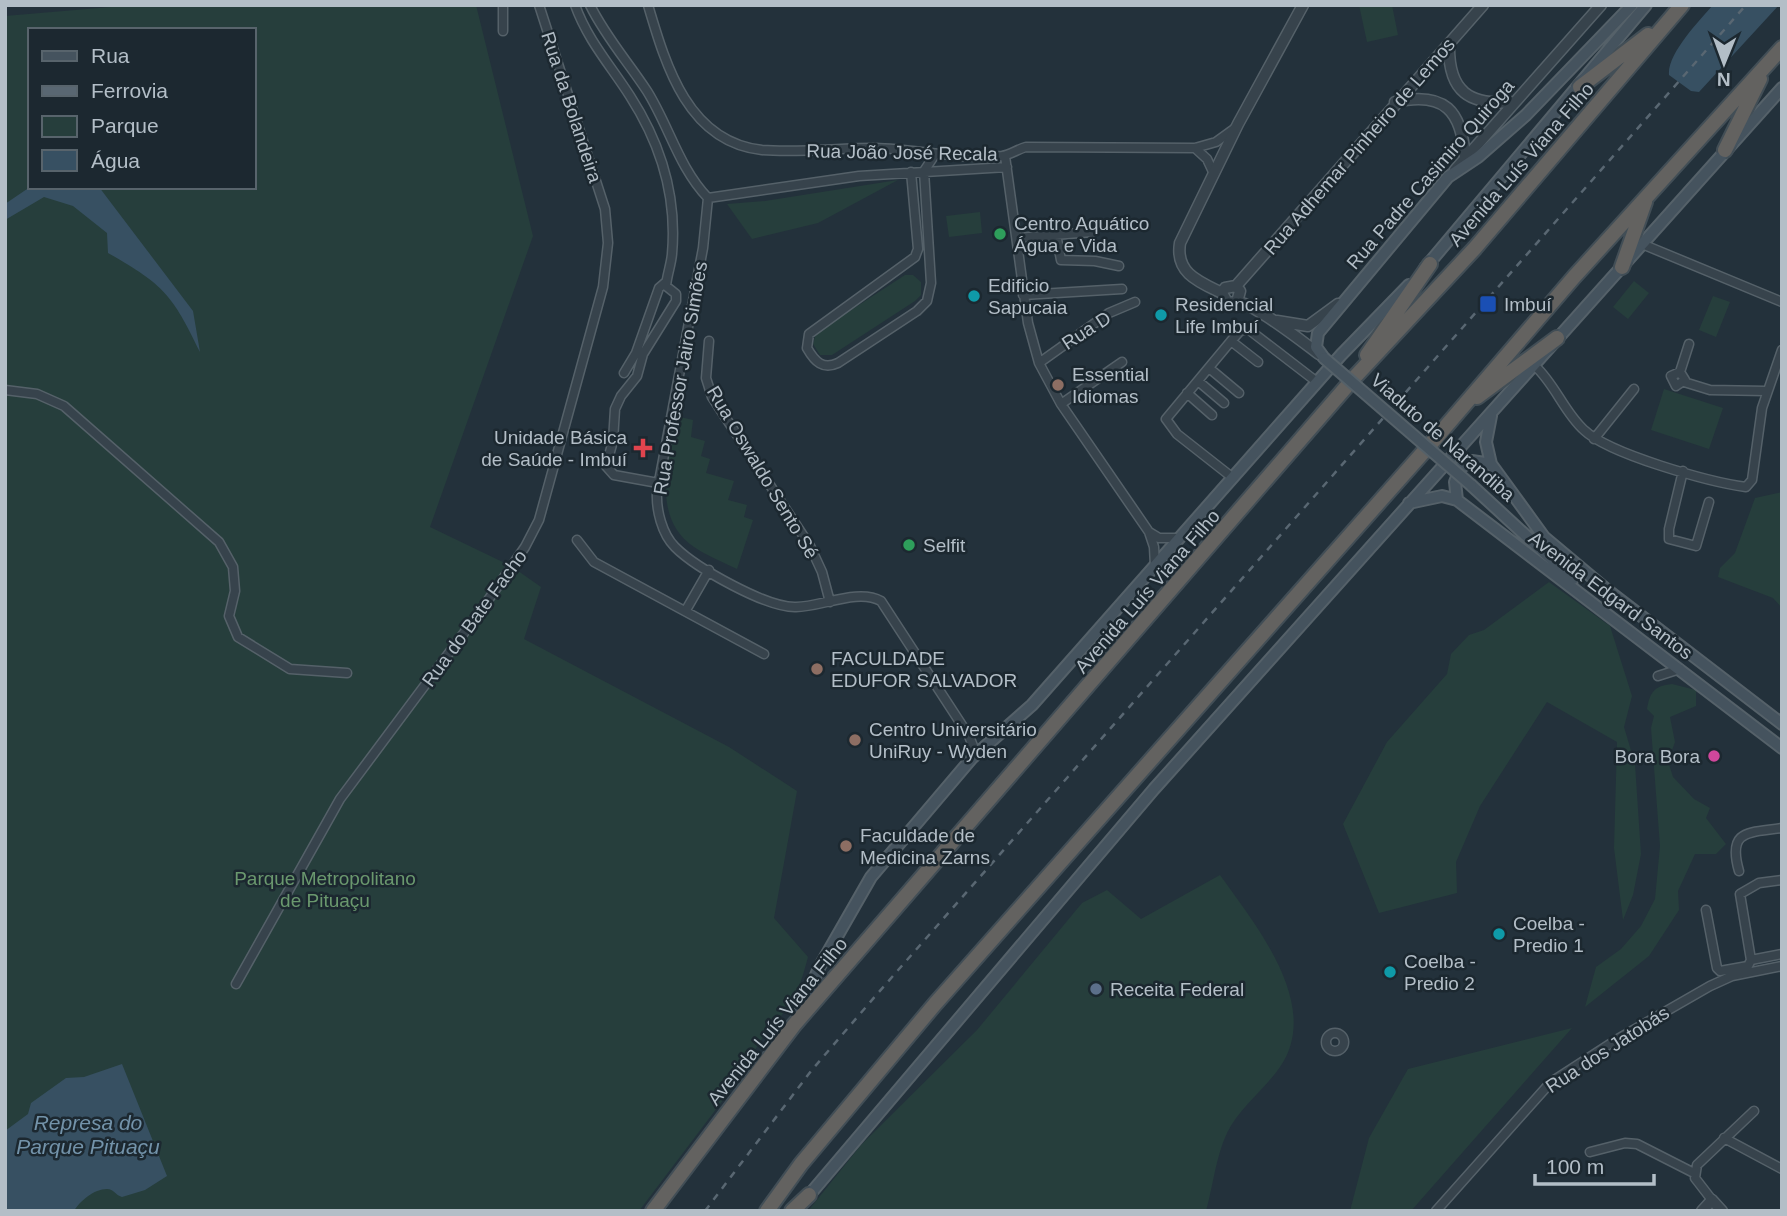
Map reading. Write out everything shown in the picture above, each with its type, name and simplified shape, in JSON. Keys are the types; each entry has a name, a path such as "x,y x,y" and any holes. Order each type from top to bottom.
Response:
{"highway":[{"path":"1580,87 1678,10"},
{"name":"Avenida Luís Viana Filho","path":"653,1211 794,1025 1353,379 1475,248 1678,10"},
{"path":"767,1211 801,1164 935,1004 1649,192 1782,48"},
{"path":"1725,150 1768,63"},
{"path":"1622,267 1649,192"},
{"path":"1353,379 1388,321 1430,264"},
{"path":"1461,408 1557,338"},
{"path":"792,1211 809,1195"}],"main road":[{"path":"1448,177 1478,157 1526,115 1632,5"},
{"name":"Avenida Luís Viana Filho","path":"794,1025 821,966 864,886 972,758 1032,705 1317,382 1430,264 1646,5"},
{"path":"797,1211 1154,789 1779,92"},
{"name":"Rua Padre Casimiro Quiroga","path":"1351,291 1448,177"},
{"path":"1321,356 1316,336 1351,291"},
{"name":"Viaduto de Narandiba","path":"1321,356 1530,537 1602,608"},
{"path":"1409,503 1441,496 1457,500 1455,482 1461,467 1472,461 1491,464 1486,442 1493,410"},
{"name":"Avenida Edgard Santos","path":"1491,464 1534,525 1559,552 1782,723"},
{"name":"Avenida Edgard Santos","path":"1457,500 1602,608 1782,748"}],"street":[{"path":"503,5 503,31"},
{"name":"Rua da Bolandeira","path":"539,5 605,209"},
{"path":"575,5 594,47 638,110 662,164 670,192 672,256 666,282 668,289 676,294 676,301 643,354 638,376 618,403 606,467 614,475 658,483"},
{"path":"590,5 652,101 691,178 708,198 842,178 1007,167"},
{"name":"Rua João José Recala","path":"648,5 670,71 688,106 711,129 726,139 762,149 909,149 934,156 1005,156 1026,147 1195,148 1224,138 1238,124"},
{"path":"1239,300 1228,289 1212,288 1187,273 1180,262 1179,249 1238,124 1303,5"},
{"name":"Rua Adhemar Pinheiro de Lemos","path":"1228,289 1483,5"},
{"name":"Rua Padre Casimiro Quiroga","path":"1448,177 1601,5"},
{"path":"1448,44 1451,73 1464,93 1488,102 1515,102"},
{"path":"1395,102 1424,100 1444,104 1452,110 1461,126 1465,158"},
{"path":"638,110 652,101"},
{"path":"1195,148 1207,159 1213,174"},
{"path":"911,172 918,248 915,257 808,334 807,348 819,364 827,366 838,363 917,311 927,301 931,283 924,171 934,156"},
{"path":"1005,156 1023,295 1039,363 1061,404 1149,533 1154,547 1155,566"},
{"name":"Rua Professor Jairo Simões","path":"708,198 703,248 658,483 659,515 665,533 674,547 709,570 782,606 794,608 868,598 881,601 969,736 973,746 972,758"},
{"name":"Rua do Bate Facho","path":"236,984 340,799 490,598 537,526 603,287 608,243 605,209"},
{"path":"914,210 926,209"},
{"path":"1017,238 1092,232"},
{"path":"1056,234 1061,260 1095,261 1119,266"},
{"path":"1642,244 1779,302 1782,310"},
{"path":"624,373 636,354 659,288 666,282"},
{"path":"1023,295 1122,289"},
{"name":"Rua Padre Casimiro Quiroga","path":"1228,289 1227,302 1239,300 1321,356"},
{"name":"Rua Padre Casimiro Quiroga","path":"1267,318 1297,326 1314,325 1351,291"},
{"name":"Rua D","path":"1039,363 1110,313 1135,302"},
{"path":"1233,478 1167,423 1168,413 1231,341 1240,331 1248,329 1317,382"},
{"name":"Rua Oswaldo Sento Sé","path":"709,341 706,378 712,397 810,546 822,572 830,602"},
{"path":"1231,341 1258,362"},
{"path":"1684,382 1680,372 1689,344"},
{"path":"1535,366 1573,419 1594,439 1683,471 1742,487 1749,486 1752,480 1766,391 1782,350"},
{"path":"1061,404 1122,362"},
{"path":"1209,368 1239,393"},
{"path":"1680,372 1674,373 1671,381 1676,386 1684,382 1710,390 1766,391"},
{"path":"1198,381 1224,403"},
{"path":"1594,439 1634,388"},
{"path":"5,390 37,394 64,406 219,542 233,567 235,591 229,616 239,637 290,669 347,673"},
{"path":"1187,393 1212,415"},
{"path":"1683,471 1669,539 1696,546 1709,502"},
{"path":"1149,533 1159,538 1180,538"},
{"path":"577,540 594,562 764,654"},
{"path":"686,610 709,570"},
{"path":"1658,676 1680,669"},
{"path":"969,736 990,741"},
{"path":"1739,870 1735,843 1746,834 1782,828"},
{"path":"1751,960 1740,894 1759,883 1782,880"},
{"path":"1706,910 1718,970 1745,967 1751,960 1782,954"},
{"name":"Rua dos Jatobás","path":"1436,1211 1552,1082 1626,1034 1710,986 1732,976 1782,966"},
{"path":"1694,1174 1700,1161 1754,1111"},
{"path":"1724,1138 1782,1170"},
{"path":"1590,1152 1625,1143 1637,1144 1694,1174 1722,1211"},
{"path":"1702,1211 1712,1200"}],"green space":[{"name":"Parque Metropolitano de Pituaçu","path":"134,5 476,5 533,236 430,527 511,566 541,587 524,639 729,747 797,791 774,918 808,957 799,987 790,1004 762,1039 748,1067 639,1211 5,1211 5,16"},
{"path":"1359,5 1392,5 1398,35 1367,42"},
{"path":"898,180 818,223 752,239 727,204 765,201"},
{"path":"980,212 982,233 949,237 946,216"},
{"path":"905,275 913,275 921,282 921,295 915,301 832,355 820,355 813,344 816,333"},
{"path":"1634,281 1649,293 1628,319 1613,307"},
{"path":"1713,296 1730,302 1716,337 1699,330"},
{"path":"1664,389 1723,408 1709,449 1651,430"},
{"path":"676,416 693,420 691,437 705,441 701,456 710,459 706,473 734,481 728,500 747,505 744,517 753,520 737,569 694,547 680,535 672,520 666,487"},
{"path":"1782,492 1782,608 1773,598 1718,577 1720,568 1735,553 1755,498"},
{"path":"1549,582 1610,626 1632,696 1624,727 1635,764 1641,854 1633,895 1623,920 1614,848 1617,742 1547,702 1480,806 1456,862 1457,893 1379,913 1343,824 1387,742 1447,674 1451,654 1469,635 1484,630"},
{"path":"1672,684 1696,690 1696,706 1670,717 1675,742 1668,761 1673,777 1694,799 1710,808 1706,818 1726,844 1716,854 1695,854 1678,891 1679,910 1649,956 1585,1007 1596,967 1621,949 1641,926 1655,899 1660,846 1651,728 1654,716 1647,709 1654,691 1661,686"},
{"path":"1220,875 1265,940 1279,966 1289,992 1294,1018 1291,1043 1280,1067 1227,1133 1217,1161 1206,1211 808,1211 861,1145 977,1030 1082,903 1107,890 1141,919"},
{"path":"1572,1028 1411,1211 1350,1211 1369,1138 1408,1069"}],"water":[{"path":"1713,5 1779,5 1699,92 1691,91 1669,75 1670,67 1678,48"},
{"path":"28,188 101,189 193,311 200,352 182,317 164,293 142,274 108,253 107,233 73,206 44,197 5,220 5,204"},
{"name":"Represa do Parque Pituaçu","path":"122,1064 167,1176 145,1190 122,1197 109,1189 97,1191 74,1211 5,1211 5,1131 28,1114 31,1103 66,1078 84,1077"}],"railway":[{"path":"705,1211 811,1071 878,993 1746,5"}],"place":[{"name":"Centro Aquático Água e Vida","path":"1000,234"},
{"name":"Edificio Sapucaia","path":"974,296"},
{"name":"Imbuí","path":"1488,304"},
{"name":"Residencial Life Imbuí","path":"1161,315"},
{"name":"Essential Idiomas","path":"1058,385"},
{"name":"Unidade Básica de Saúde - Imbuí","path":"643,448"},
{"name":"Selfit","path":"909,545"},
{"name":"FACULDADE EDUFOR SALVADOR","path":"817,669"},
{"name":"Centro Universitário UniRuy - Wyden","path":"855,740"},
{"name":"Bora Bora","path":"1714,756"},
{"name":"Faculdade de Medicina Zarns","path":"846,846"},
{"name":"Coelba - Predio 1","path":"1499,934"},
{"name":"Coelba - Predio 2","path":"1390,972"},
{"name":"Receita Federal","path":"1096,989"}]}
